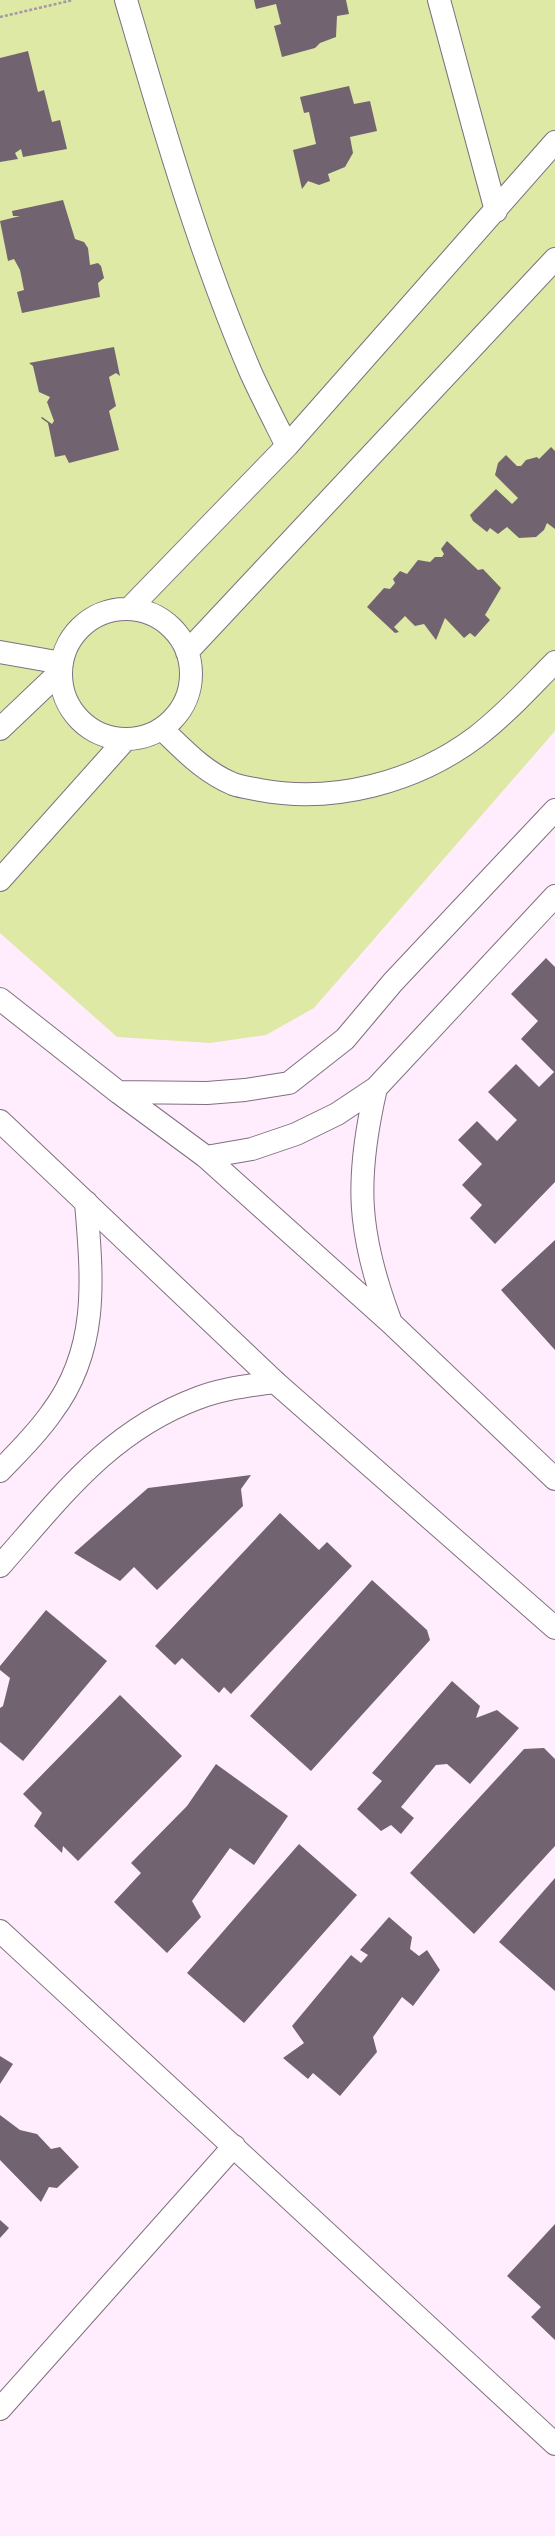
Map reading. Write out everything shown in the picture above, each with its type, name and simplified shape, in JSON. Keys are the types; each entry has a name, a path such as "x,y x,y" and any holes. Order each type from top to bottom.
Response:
{"street":[{"path":"126,0 166,137 213,275 251,373 287,446"},
{"path":"439,0 496,211"},
{"path":"130,608 287,446 496,211 555,142"},
{"path":"187,652 555,259"},
{"path":"130,608 149,613 165,622 179,635 187,652 191,673 188,695 178,714 162,729 144,737 125,740 104,736 85,725 70,709 63,689 61,667 68,644 79,628 100,614 111,610 130,608"},
{"path":"0,652 61,667"},
{"path":"162,729 199,765 234,784 276,793 318,794 360,789 402,777 440,760 477,737 555,662"},
{"path":"0,729 61,667"},
{"path":"0,880 125,740"},
{"path":"118,1092 207,1093 245,1090 289,1083 345,1039 393,982 555,810"},
{"path":"206,1157 252,1149 296,1134 338,1114 376,1088 555,896"},
{"path":"0,999 118,1092 206,1157 391,1323 555,1478"},
{"path":"376,1088 365,1135 362,1176 364,1231 374,1278 391,1323"},
{"path":"0,1122 275,1382 555,1628"},
{"path":"0,1471 53,1412 70,1382 82,1352 90,1319 92,1285 86,1202"},
{"path":"0,1566 95,1461 131,1431 164,1412 199,1397 237,1387 275,1382"},
{"path":"0,1932 234,2146 555,2444"},
{"path":"0,2410 234,2146"}],"path":[{"path":"0,17 73,0"}],"green space":[{"path":"0,0 555,0 555,731 314,1008 266,1035 210,1043 117,1037 0,933"}],"building":[{"path":"254,0 346,0 349,14 337,16 336,37 320,43 315,48 282,57 274,26 281,24 276,4 256,9"},
{"path":"28,51 38,92 44,90 52,122 60,120 67,149 23,157 21,149 15,153 18,159 0,162 0,58"},
{"path":"349,86 354,104 370,101 377,131 350,137 353,153 345,167 328,174 330,181 319,185 308,181 302,189 293,150 316,144 309,112 304,113 300,97"},
{"path":"63,200 75,239 84,242 88,248 90,265 98,263 101,266 104,278 98,283 100,297 22,313 17,292 24,290 20,270 14,259 8,261 0,221 20,216 13,216 12,211"},
{"path":"114,347 120,376 116,373 109,377 116,406 109,411 119,450 69,463 65,455 55,457 48,423 41,418 42,417 52,424 54,421 47,402 50,397 39,392 33,366 29,363"},
{"path":"551,447 555,451 555,529 547,523 544,530 536,537 519,538 507,527 498,534 490,528 487,532 473,521 470,515 496,489 512,504 518,498 495,475 498,463 506,455 517,466 521,466 526,460 537,457 539,459"},
{"path":"447,541 478,570 483,569 501,588 485,615 490,620 475,637 470,633 464,638 445,618 436,640 424,624 415,626 405,616 394,627 399,632 395,633 367,607 384,588 390,589 395,583 393,579 400,571 407,574 418,560 430,562 435,557 442,557 444,554 441,549"},
{"path":"546,958 555,967 555,1182 495,1244 470,1218 482,1205 462,1185 482,1164 458,1140 477,1121 497,1141 517,1120 488,1092 516,1064 539,1087 554,1072 521,1039 538,1021 511,994"},
{"path":"555,1240 555,1350 501,1290"},
{"path":"251,1475 241,1489 243,1506 157,1590 134,1567 120,1581 74,1553 148,1488"},
{"path":"280,1513 319,1550 327,1542 352,1566 231,1694 224,1687 219,1693 182,1658 175,1665 155,1646"},
{"path":"372,1580 427,1630 430,1640 311,1771 250,1716"},
{"path":"46,1610 107,1661 23,1761 0,1742 0,1708 3,1706 10,1678 0,1670 0,1666"},
{"path":"452,1681 480,1706 476,1718 497,1710 519,1728 470,1784 447,1764 436,1765 401,1807 414,1818 401,1834 391,1825 381,1831 357,1809 382,1781 372,1773"},
{"path":"120,1695 182,1756 78,1861 63,1846 62,1853 34,1826 42,1813 23,1794"},
{"path":"544,1748 555,1759 555,1846 474,1934 410,1873 524,1749"},
{"path":"216,1764 288,1816 254,1865 230,1848 192,1901 201,1917 167,1953 114,1902 141,1873 131,1863 187,1806"},
{"path":"299,1844 357,1895 244,2023 187,1973"},
{"path":"555,1878 555,1991 499,1942"},
{"path":"389,1917 412,1937 410,1949 419,1956 427,1950 440,1970 413,2006 402,1997 373,2037 377,2052 340,2096 313,2073 308,2079 283,2058 304,2043 292,2026 351,1955 361,1963 368,1955 360,1950"},
{"path":"0,2056 13,2064 0,2084"},
{"path":"0,2115 20,2130 37,2134 51,2149 60,2147 79,2167 57,2188 49,2187 41,2202 0,2160"},
{"path":"0,2220 9,2228 0,2238"},
{"path":"555,2224 555,2340 531,2317 541,2307 507,2276"}]}
